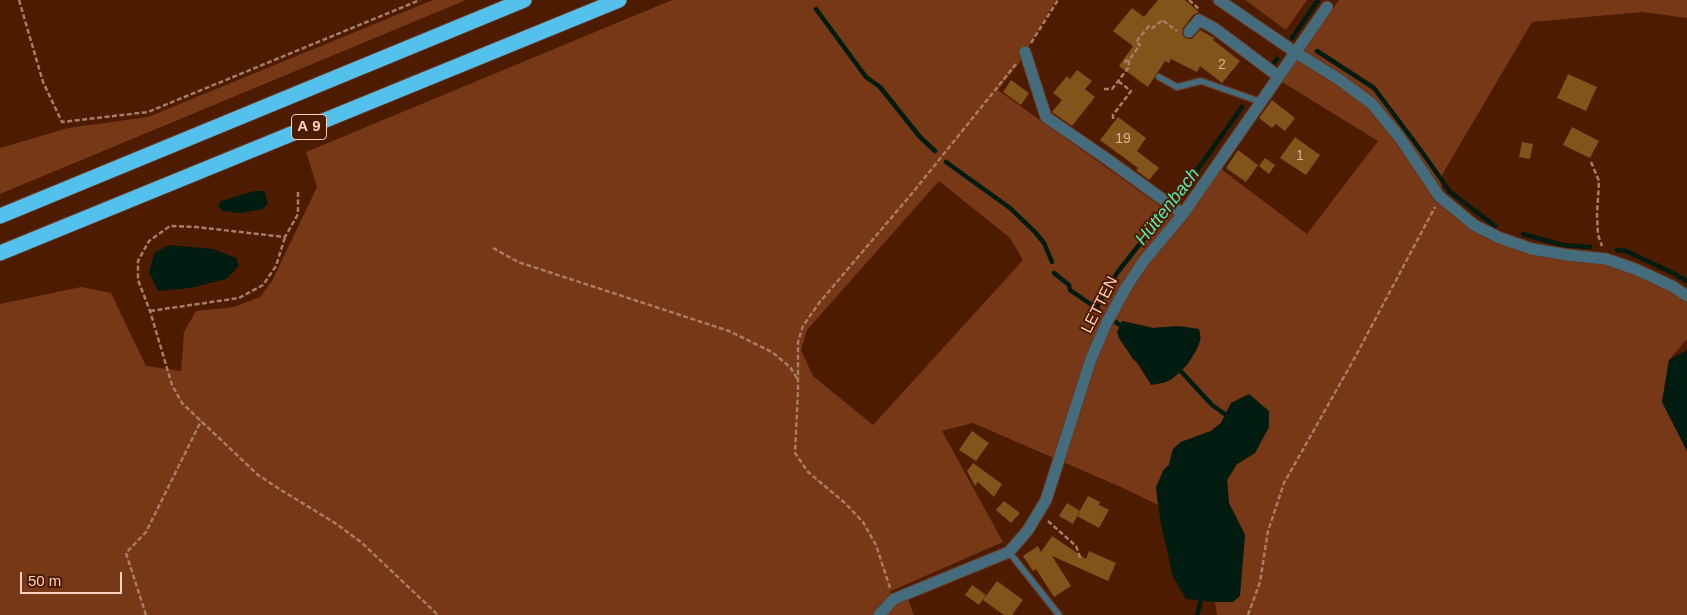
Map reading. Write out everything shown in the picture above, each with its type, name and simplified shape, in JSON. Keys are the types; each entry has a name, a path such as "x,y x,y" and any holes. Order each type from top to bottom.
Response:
{"highway":[{"name":"A 9","path":"0,216 524,0"},
{"name":"A 9","path":"0,253 619,0"}],"street":[{"path":"1219,0 1340,80 1372,104 1400,138 1439,196 1474,225 1500,238 1532,249 1606,259 1635,269 1672,286 1687,296"},
{"name":"LETTEN","path":"879,615 894,599 1009,552 1028,530 1046,500 1091,360 1107,322 1143,262 1183,214 1327,7"},
{"path":"1189,32 1200,20 1214,28 1278,76"},
{"path":"1025,52 1046,117 1183,214"}],"lane":[{"path":"1158,77 1177,87 1201,80 1261,102"},
{"path":"1009,552 1059,615"}],"path":[{"path":"19,0 43,82 62,122 148,112 420,0"},
{"path":"894,599 876,545 862,522 845,504 808,472 795,453 798,342 803,326 819,303 914,191 1025,52 1058,0"},
{"path":"1124,62 1129,60 1140,46 1136,42 1149,26 1153,28 1162,20 1185,38 1189,32"},
{"path":"1104,89 1112,89 1129,67 1129,60"},
{"path":"1112,120 1113,115 1131,92 1118,81"},
{"path":"1591,162 1599,181 1598,235 1606,259"},
{"path":"150,312 239,298 263,285 276,266 285,237 298,214 298,192"},
{"path":"1248,615 1260,582 1268,531 1284,483 1354,359 1439,196"},
{"path":"285,237 170,226 149,241 138,261 138,280 150,312 172,386 182,403 258,474 280,490 335,523 361,542 438,615"},
{"path":"493,248 518,262 729,331 772,352 790,367 798,382"},
{"path":"146,615 126,553 146,532 201,421"},
{"path":"1039,513 1076,546 1081,560"}],"shaded area":[{"path":"433,0 466,0 0,194 0,148 68,128 148,117"},
{"path":"672,0 1056,0 1019,63 998,90 1173,215 1213,163 1307,234 1378,141 1282,82 1339,0 1687,0 1687,18 1642,12 1532,22 1442,175 1440,203 1468,226 1604,263 1651,281 1687,302 1687,339 1669,360 1662,402 1687,451 1687,615 1217,615 1215,602 1233,602 1245,535 1229,503 1227,480 1237,464 1255,453 1231,403 1221,423 1211,431 1181,442 1173,449 1169,465 1156,487 1158,505 973,423 942,431 1003,542 889,592 908,599 914,615 0,615 0,304 81,287 111,293 146,366 181,371 184,332 196,311 234,307 260,297 272,281 317,187 306,152","holes":["939,181 1010,238 1023,260 873,425 813,376 801,350 807,330","1122,321 1153,328 1179,326 1189,363 1172,379 1151,385 1119,338"]},
{"path":"1245,0 1307,0 1286,30"},
{"path":"254,191 264,191 268,203 263,209 241,213 223,211 218,206 221,201"},
{"path":"169,245 213,249 236,258 239,266 226,279 190,288 158,291 149,273 154,253"},
{"path":"1122,321 1153,328 1179,326 1199,329 1200,341 1190,360 1175,377 1163,383 1151,385 1138,363 1133,359 1119,338 1117,332"},
{"path":"1687,350 1687,451 1662,402 1669,360"},
{"path":"1249,394 1269,411 1269,427 1255,453 1237,464 1227,480 1229,503 1245,535 1240,596 1233,602 1186,599 1173,577 1160,519 1156,487 1164,469 1169,465 1173,449 1181,442 1211,431 1221,423 1231,403"}],"building":[{"path":"1158,0 1185,0 1199,12 1193,15 1183,28 1182,34 1184,37 1192,39 1200,30 1214,38 1213,40 1240,61 1222,83 1200,66 1197,72 1171,59 1169,63 1165,61 1148,87 1119,66 1133,46 1113,31 1132,8 1144,17"},
{"path":"1077,70 1092,81 1085,89 1095,97 1072,126 1052,112 1062,100 1053,93 1067,76 1070,79"},
{"path":"1568,74 1597,87 1586,111 1557,98"},
{"path":"1011,80 1029,93 1021,105 1003,92"},
{"path":"1272,100 1295,118 1285,131 1276,124 1272,128 1259,118"},
{"path":"1118,117 1146,138 1137,151 1159,168 1149,180 1136,170 1138,168 1100,140"},
{"path":"1572,127 1599,141 1590,158 1563,145"},
{"path":"1295,137 1320,155 1306,175 1280,158"},
{"path":"1522,142 1533,144 1530,159 1519,157"},
{"path":"1238,150 1258,165 1246,182 1226,168"},
{"path":"1265,158 1275,165 1269,174 1259,166"},
{"path":"972,431 989,443 976,461 959,450"},
{"path":"973,463 1002,484 994,497 978,482 975,486 967,471"},
{"path":"1088,496 1100,502 1099,505 1109,510 1099,528 1077,516"},
{"path":"1004,501 1020,513 1011,523 996,510"},
{"path":"1067,503 1080,511 1073,524 1059,516"},
{"path":"1052,536 1086,559 1089,551 1116,563 1108,581 1052,556 1071,586 1054,597 1036,569 1033,571 1023,556 1038,546 1041,552"},
{"path":"997,581 1023,600 1012,615 1004,615 983,600"},
{"path":"972,585 986,595 979,605 965,595"}],"waterway":[{"name":"Hüttenbach","path":"1292,38 1318,0"},
{"path":"816,9 866,77 880,87 920,137 935,151"},
{"path":"1317,51 1374,88 1450,192 1495,226"},
{"name":"Hüttenbach","path":"1272,66 1277,59"},
{"name":"Hüttenbach","path":"1096,308 1117,273 1190,180 1242,107"},
{"path":"946,162 1010,208 1044,243 1052,262"},
{"path":"1523,234 1562,245 1590,247"},
{"path":"1617,250 1626,251 1687,281"},
{"path":"1054,273 1069,285 1070,290 1099,310"},
{"path":"1113,320 1124,328"},
{"path":"1177,367 1212,405 1229,417"},
{"path":"1197,615 1201,594"}]}
